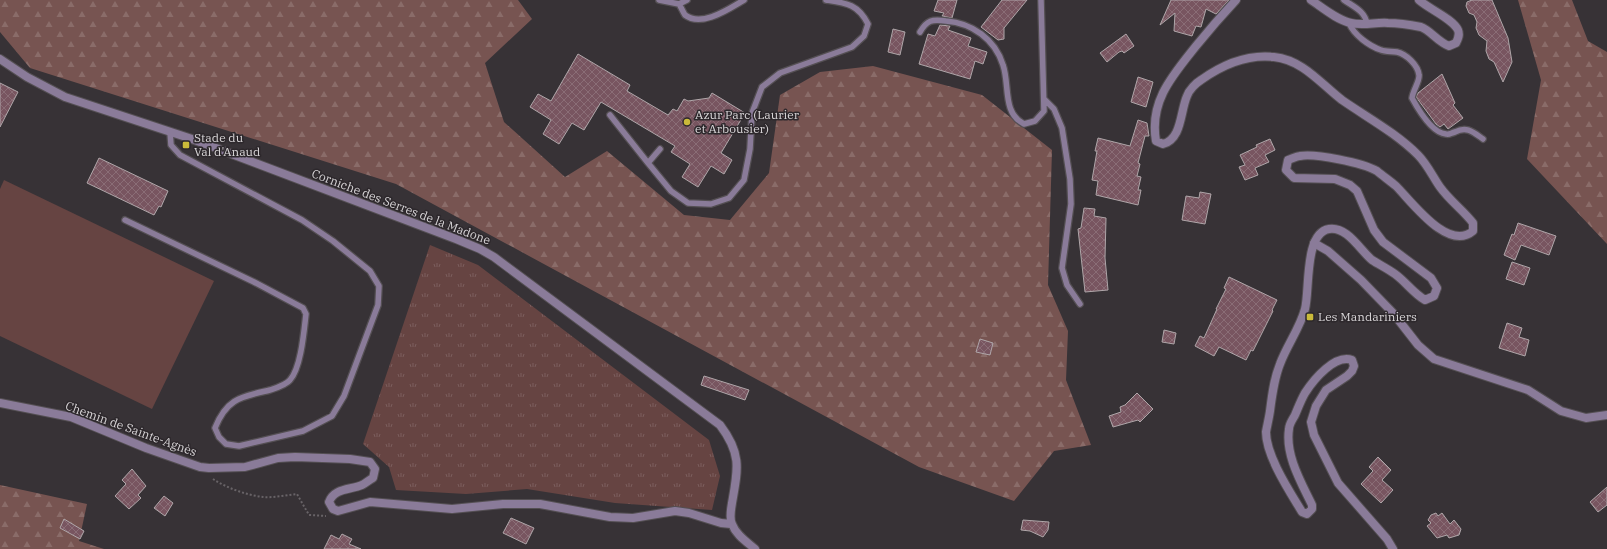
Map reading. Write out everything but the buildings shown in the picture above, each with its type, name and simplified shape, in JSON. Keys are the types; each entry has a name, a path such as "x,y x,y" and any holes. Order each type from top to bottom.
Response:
{"street":[{"path":"1236,0 1220,17 1170,78 1162,95 1156,114 1154,128 1156,141 1163,144 1170,142 1176,134 1187,95 1199,81 1218,69 1238,60 1256,56 1290,60 1306,69 1341,99 1401,138 1420,156 1440,188 1473,223 1473,231 1468,236 1459,237 1446,233 1426,219 1394,184 1375,170 1330,158 1300,156 1288,160 1286,170 1294,178 1335,179 1350,185 1357,190 1374,230 1383,242 1431,278 1437,288 1434,296 1425,300 1416,294 1396,275 1372,259 1345,233 1336,229 1328,229 1320,234 1314,243 1310,260 1305,308 1280,363 1275,381 1266,433 1271,455 1285,484 1302,512 1307,514 1310,512 1312,505 1297,473 1290,452 1289,428 1306,392 1328,366 1339,359 1348,358 1352,360 1354,366 1352,371 1348,376 1326,390 1316,406 1311,422 1314,435 1338,483 1388,539 1393,549"},
{"path":"1311,0 1335,16 1349,23 1387,23 1416,26 1424,28 1442,44 1449,46 1456,43 1459,37 1458,30 1455,26 1419,0"},
{"name":"Corniche des Serres de la Madone","path":"0,59 27,78 65,97 192,139 456,239 480,249 494,257 720,425 730,438 736,454 738,471 730,514 731,524"},
{"path":"1314,243 1328,251 1361,280 1393,313 1418,345 1434,359 1528,390 1562,411 1586,418 1607,415"},
{"name":"Chemin de Sainte-Agnès","path":"0,403 71,417 146,448 200,467 245,467 278,458 296,457 350,459 370,462 375,469 373,478 361,485 340,490 331,496 329,502 333,509 338,511"},
{"path":"338,511 370,502 452,509 503,504 540,504 610,517 633,518 675,511 689,513 721,523 731,524 738,534 755,549"}],"lane":[{"path":"659,0 679,4 687,0"},
{"path":"679,4 685,14 693,18 703,18 717,16 744,0"},
{"path":"610,115 671,191 688,203 711,204 729,198 744,180 750,149 752,113 762,87 780,73 852,47 864,36 868,24 863,14 848,4 826,0"},
{"path":"920,32 925,24 931,21 943,20 955,21 982,33 998,52 1004,66 1008,101 1012,114 1017,120 1024,124 1035,121 1044,111 1041,0"},
{"path":"1344,0 1363,13 1366,17 1367,24"},
{"path":"1349,23 1352,30 1370,44 1382,50 1398,52 1411,60 1419,74 1419,80 1413,90 1412,98 1433,129 1442,134 1448,135 1462,128 1469,130 1483,140"},
{"path":"1044,99 1054,109 1062,128 1070,179 1071,204 1062,268 1068,285 1080,304"},
{"path":"125,220 254,282 303,308 306,314 299,360 290,380 276,388 253,394 232,402 221,414 215,428 219,437 226,444 239,446 303,431 332,416 344,396 378,305 379,286 370,271 333,241 302,220 180,155 171,145 170,132"},
{"path":"648,163 660,149"}],"path":[{"path":"200,467 208,476 222,485 247,494 263,497 297,494 309,515 325,517 338,511"}],"green space":[{"path":"0,0 518,0 532,19 485,63 504,122 565,177 607,151 684,215 730,220 769,173 780,95 820,72 873,66 982,95 1052,150 1048,285 1068,331 1066,380 1091,445 1054,451 1014,501 919,467 396,184 30,68 0,32"},
{"path":"1518,0 1572,0 1588,41 1607,52 1607,244 1527,159 1541,80"},
{"path":"4,180 214,281 152,409 0,336 0,189"},
{"path":"430,245 478,265 709,440 720,476 712,510 615,503 527,489 466,494 396,490 389,467 363,444"},
{"path":"0,485 87,504 79,541 104,549 0,549"}],"place":[{"name":"Azur Parc (Laurier et Arbousier)","path":"687,122"},
{"name":"Stade du Val d'Anaud","path":"186,145"},
{"name":"Les Mandariniers","path":"1310,317"}]}
